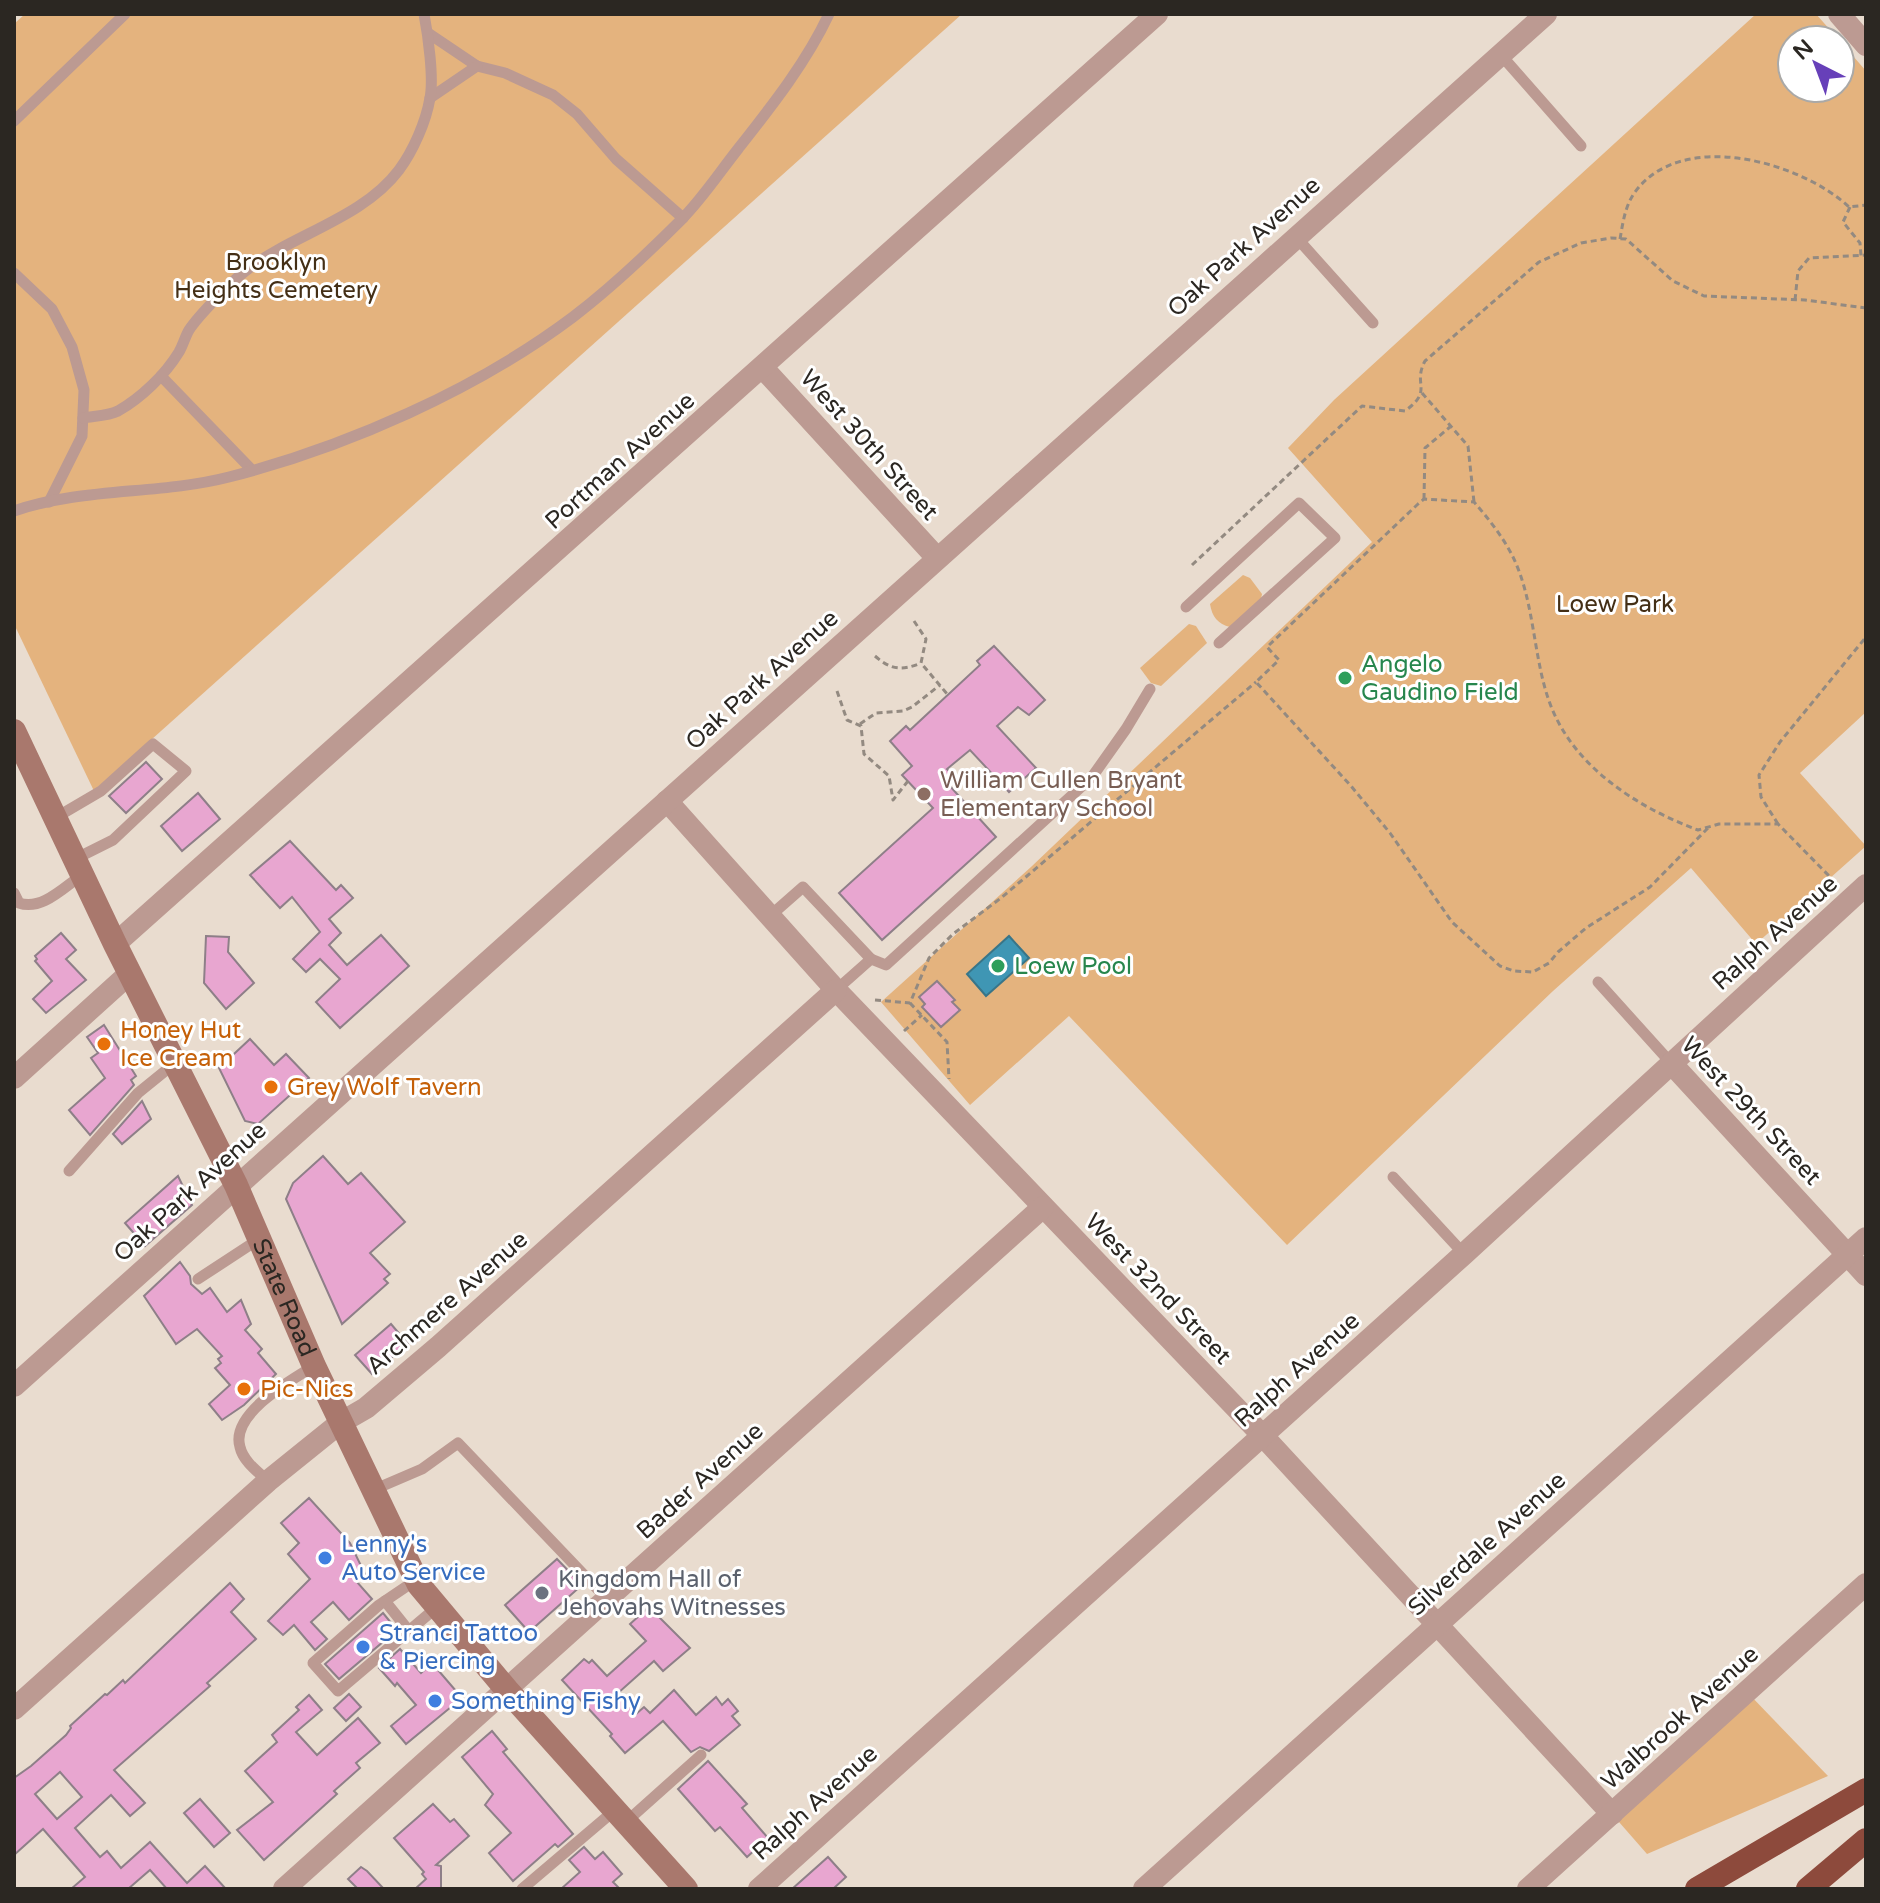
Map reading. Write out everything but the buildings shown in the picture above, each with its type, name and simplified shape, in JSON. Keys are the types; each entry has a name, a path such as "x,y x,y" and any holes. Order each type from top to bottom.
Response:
{"highway":[{"path":"1697,1889 1866,1790"},
{"path":"1808,1889 1866,1840"}],"main road":[{"name":"State Road","path":"17,745 236,1185 314,1366 416,1580 507,1690 686,1889"}],"street":[{"name":"Portman Avenue","path":"115,944 1157,14"},
{"name":"Oak Park Avenue","path":"14,1386 1546,14"},
{"path":"1839,14 1866,45"},
{"name":"West 30th Street","path":"763,368 937,558"},
{"name":"West 32nd Street","path":"667,801 836,990 1263,1436 1612,1814"},
{"name":"Ralph Avenue","path":"759,1889 1464,1254 1866,885"},
{"path":"14,1078 129,974"},
{"name":"Archmere Avenue","path":"14,1709 268,1481 340,1423 366,1408 438,1347 836,990"},
{"name":"West 29th Street","path":"1671,1063 1866,1275"},
{"name":"Bader Avenue","path":"284,1889 1043,1207"},
{"name":"Silverdale Avenue","path":"1144,1889 1866,1238"},
{"name":"Walbrook Avenue","path":"1528,1889 1866,1584"}],"lane":[{"path":"14,121 125,14"},
{"path":"83,418 117,412 161,376 190,329 246,270 291,241 322,229 376,195 399,171 414,145 430,98 428,33 424,14"},
{"path":"14,511 49,502 228,477 360,432 473,380 573,317 683,218 777,99 829,14"},
{"path":"428,33 477,66 505,73 553,95 577,114 616,159 683,218"},
{"path":"1501,55 1581,146"},
{"path":"430,98 477,66"},
{"path":"1296,236 1373,323"},
{"path":"14,273 52,309 72,347 84,390 82,436 49,502"},
{"path":"161,376 252,470"},
{"path":"1186,607 1299,503 1335,538 1219,643"},
{"path":"770,916 803,887 871,959 886,965 1092,777 1150,689"},
{"path":"14,893 19,903 30,907 42,902 186,771 153,744 101,791 55,818"},
{"path":"836,990 871,959"},
{"name":"West 29th Street","path":"1598,982 1671,1063"},
{"path":"69,1171 138,1093 175,1063"},
{"path":"1393,1177 1464,1254"},
{"path":"198,1279 259,1239"},
{"path":"268,1481 246,1460 240,1448 238,1437 243,1423 269,1396 314,1366"},
{"path":"372,1490 422,1469 458,1443 608,1599"},
{"path":"416,1580 385,1601 313,1663 338,1691 437,1607"},
{"path":"385,1601 409,1631"},
{"path":"522,1889 701,1755"}],"path":[{"path":"1620,239 1623,215 1634,193 1645,182 1659,170 1702,157 1742,158 1768,165 1832,191 1850,207 1866,205"},
{"path":"1795,300 1798,271 1809,258 1863,255 1860,243 1843,222 1850,207"},
{"path":"1192,565 1362,406 1405,411 1420,401 1420,371 1425,361 1539,262 1581,243 1626,239 1673,281 1704,296 1795,300 1866,308"},
{"path":"1422,393 1468,446 1474,502 1513,556 1527,601 1549,701 1569,742 1616,788 1678,823 1698,830 1719,824 1778,824"},
{"path":"910,1003 929,958 953,934 1001,898 1279,660 1267,647 1424,499 1425,448 1451,426"},
{"path":"1424,499 1474,502"},
{"path":"914,621 926,639 921,663"},
{"path":"1839,886 1778,824 1761,797 1759,775 1789,730 1866,637"},
{"path":"875,656 891,668 921,663"},
{"path":"921,663 948,695"},
{"path":"1256,682 1390,833 1452,922 1500,966 1509,970 1533,972 1549,963 1586,928 1650,887 1708,828"},
{"path":"859,725 876,713 903,711 912,707 940,685"},
{"path":"837,691 847,720 859,725"},
{"path":"859,725 864,754 889,776 893,800 908,781"},
{"path":"875,1000 910,1003 922,1015 947,1042 949,1079"},
{"path":"904,1031 922,1015"}],"green space":[{"name":"Brooklyn Heights Cemetery","path":"25,14 962,14 94,791 14,624 14,24"},
{"name":"Loew Park","path":"1756,14 1816,14 1825,24 1776,24 1776,104 1856,104 1856,59 1866,71 1866,712 1800,773 1866,846 1756,944 1691,868 1553,991 1287,1245 1069,1016 970,1105 881,1002 1031,867 1372,542 1288,448 1334,400"},
{"path":"1243,575 1250,578 1262,594 1261,599 1230,627 1216,619 1210,604"},
{"path":"1189,624 1196,626 1207,643 1161,686 1151,683 1140,668"},
{"path":"1747,1692 1828,1776 1647,1854 1612,1814"}],"water":[{"name":"Loew Pool","path":"1009,936 1029,958 986,996 967,974"}],"place":[{"name":"Angelo Gaudino Field","path":"1345,678"},
{"name":"William Cullen Bryant Elementary School","path":"924,794"},
{"name":"Loew Pool","path":"998,966"},
{"name":"Honey Hut Ice Cream","path":"104,1044"},
{"name":"Grey Wolf Tavern","path":"271,1087"},
{"name":"Pic-Nics","path":"244,1389"},
{"name":"Lenny's Auto Service","path":"325,1558"},
{"name":"Kingdom Hall of Jehovahs Witnesses","path":"542,1593"},
{"name":"Stranci Tattoo & Piercing","path":"363,1647"},
{"name":"Something Fishy","path":"435,1701"}]}
